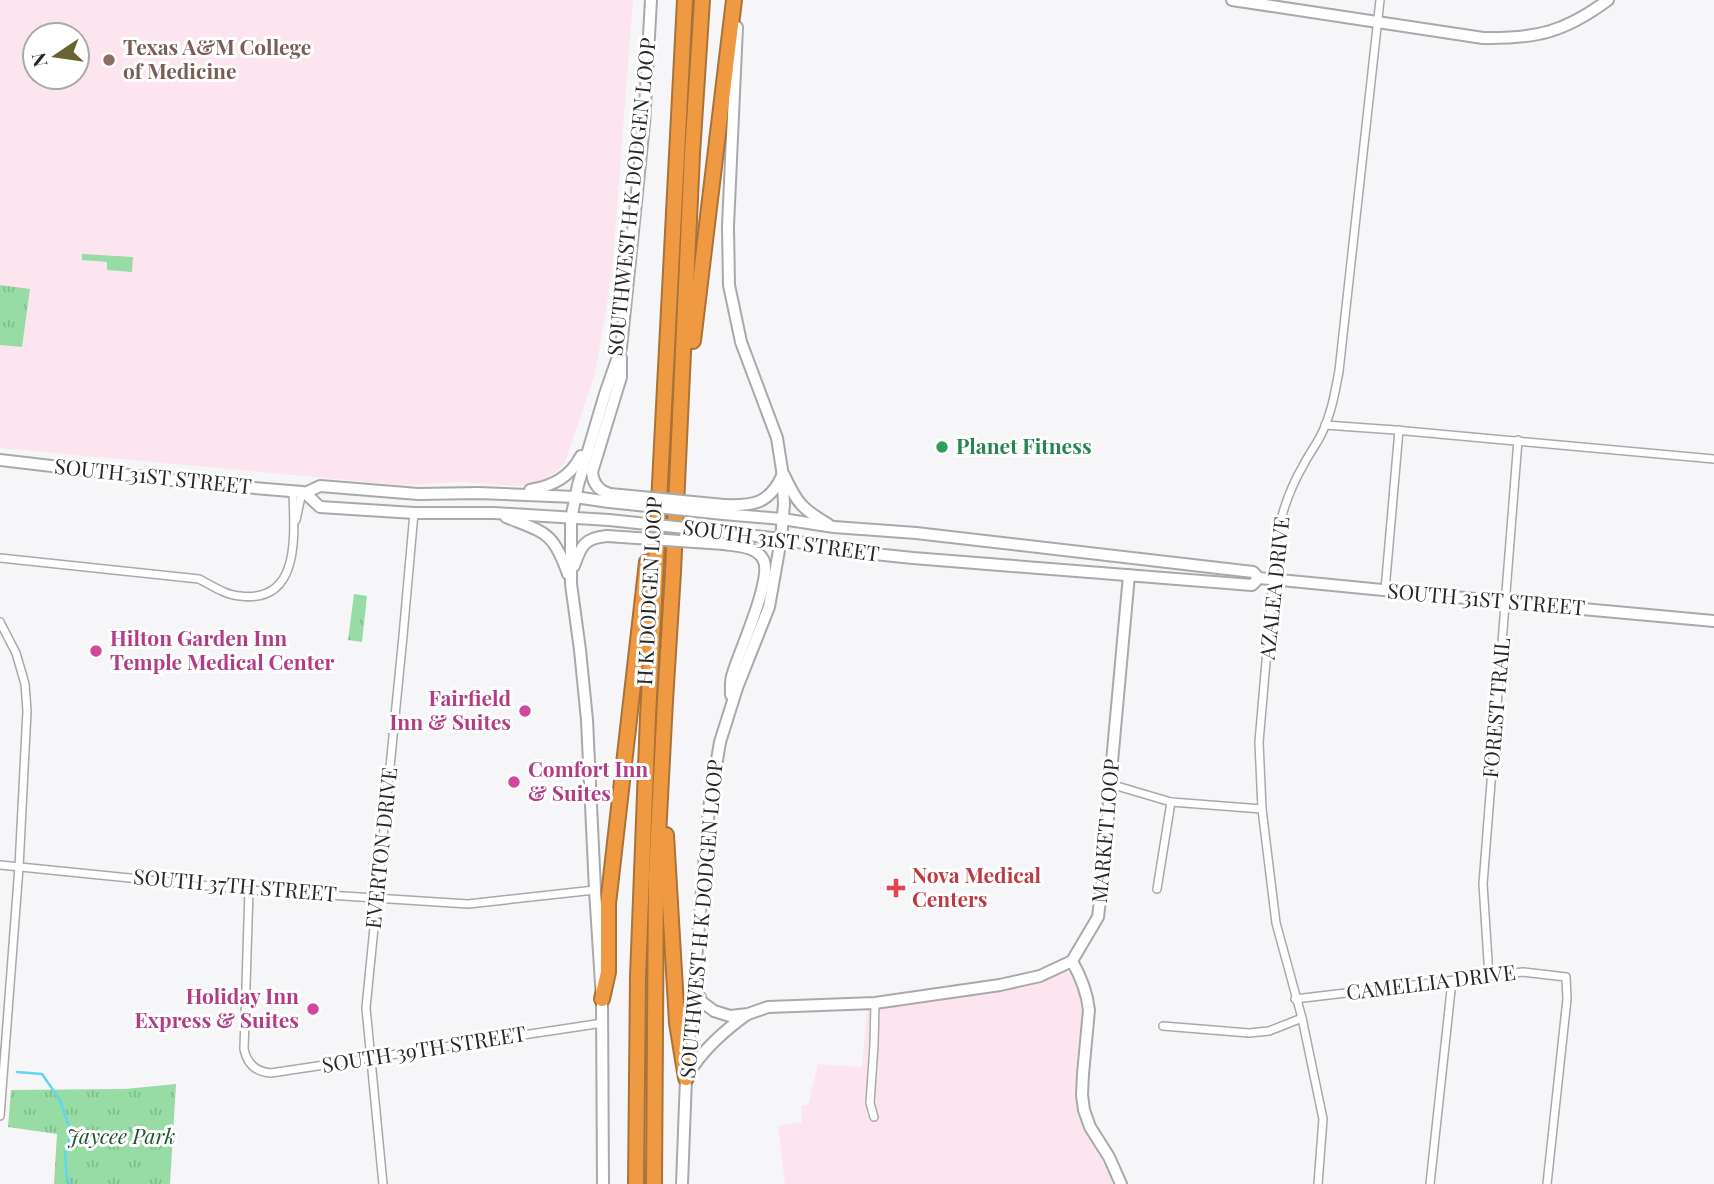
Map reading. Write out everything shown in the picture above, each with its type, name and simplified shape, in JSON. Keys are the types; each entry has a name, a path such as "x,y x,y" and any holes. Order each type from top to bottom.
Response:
{"highway":[{"path":"679,0 680,88"},
{"name":"H K DODGEN LOOP","path":"636,1184 641,876 671,234 685,0"},
{"name":"H K DODGEN LOOP","path":"654,1184 656,876 702,0"},
{"path":"673,572 684,489 693,331 736,0"},
{"path":"603,999 608,972 608,904 649,551 658,407 667,359"},
{"path":"665,701 667,865 677,1023 686,1078"}],"main road":[{"name":"SOUTHWEST H K DODGEN LOOP","path":"603,1184 603,999 587,720 571,579 571,519 594,432 621,348 643,124 651,0"},
{"name":"SOUTHWEST H K DODGEN LOOP","path":"682,1184 686,1078 709,808 720,742 769,607 784,504 777,438 741,342 729,285 727,226 736,0"},
{"path":"1232,0 1483,38 1511,39 1537,36 1562,27 1588,15 1608,0"},
{"path":"610,498 599,489 592,472 621,377 621,348"},
{"path":"479,492 529,491 562,479 575,468 594,432"},
{"name":"SOUTH 31ST STREET","path":"0,460 300,492 320,486 418,494 479,492 610,498 724,509 834,527 916,533 1253,572 1259,578 1714,621"},
{"path":"724,509 758,503 777,487 782,473"},
{"path":"782,473 800,505 834,527"},
{"name":"SOUTH 31ST STREET","path":"300,492 320,507 609,520 781,539 867,553 1252,585 1259,578"},
{"path":"494,513 543,532 557,547 571,579"},
{"path":"571,579 583,545 594,537 723,544 757,552 763,558 766,572 758,606 731,677 731,708"},
{"name":"MARKET LOOP","path":"1072,961 1098,917 1129,575"},
{"path":"693,984 702,1002 714,1011 730,1016 748,1014 768,1007 875,1003 1000,985 1040,976 1072,961 1085,984 1088,998 1082,1085 1084,1110 1090,1127 1109,1157 1121,1184"},
{"path":"686,1078 697,1058 727,1028 748,1014"}],"street":[{"name":"AZALEA DRIVE","path":"1318,1184 1323,1119 1302,1018 1276,923 1262,809 1259,742 1281,516 1331,411 1339,371 1380,0"},
{"path":"1325,425 1714,459"},
{"path":"1385,590 1399,430"},
{"name":"FOREST TRAIL","path":"1489,976 1483,884 1518,440"},
{"path":"0,558 199,579 228,593 260,596 281,582 288,570 293,553 300,492"},
{"name":"EVERTON DRIVE","path":"383,1184 366,1008 414,513"},
{"path":"0,622 16,653 25,684 27,711 19,867 0,1116"},
{"path":"1110,784 1171,802 1262,809"},
{"path":"1157,889 1171,802"},
{"name":"SOUTH 37TH STREET","path":"0,865 249,890 468,904 595,890"},
{"name":"SOUTH 39TH STREET","path":"249,890 244,1049 248,1062 256,1069 271,1073 603,1023"},
{"name":"CAMELLIA DRIVE","path":"1295,999 1523,972 1566,977 1567,999 1547,1184"},
{"path":"1430,1184 1452,981"},
{"path":"874,1116 870,1103 875,1003"},
{"path":"1163,1026 1269,1031 1302,1018"}],"shaded area":[{"path":"0,0 633,0 612,274 595,374 564,465 543,482 518,486 464,482 401,485 0,448"},
{"path":"1063,971 1075,975 1081,994 1083,1015 1077,1077 1078,1110 1087,1134 1114,1184 785,1184 778,1126 802,1122 801,1106 808,1105 818,1064 862,1067 867,1009 1028,986"}],"green space":[{"path":"82,254 133,257 132,272 107,270 107,262 82,260"},
{"path":"0,285 30,289 22,347 0,345"},
{"path":"354,594 367,596 362,642 348,640"},
{"name":"Jaycee Park","path":"176,1084 170,1184 54,1184 57,1134 8,1127 11,1090 125,1089"}],"waterway":[{"path":"17,1072 42,1074 60,1100 71,1133 65,1156 70,1184"}],"place":[{"name":"Texas A&M College of Medicine","path":"109,60"},
{"name":"Planet Fitness","path":"942,447"},
{"name":"Hilton Garden Inn Temple Medical Center","path":"96,651"},
{"name":"Fairfield Inn & Suites","path":"525,711"},
{"name":"Comfort Inn & Suites","path":"514,782"},
{"name":"Nova Medical Centers","path":"896,888"},
{"name":"Holiday Inn Express & Suites","path":"313,1009"}]}
